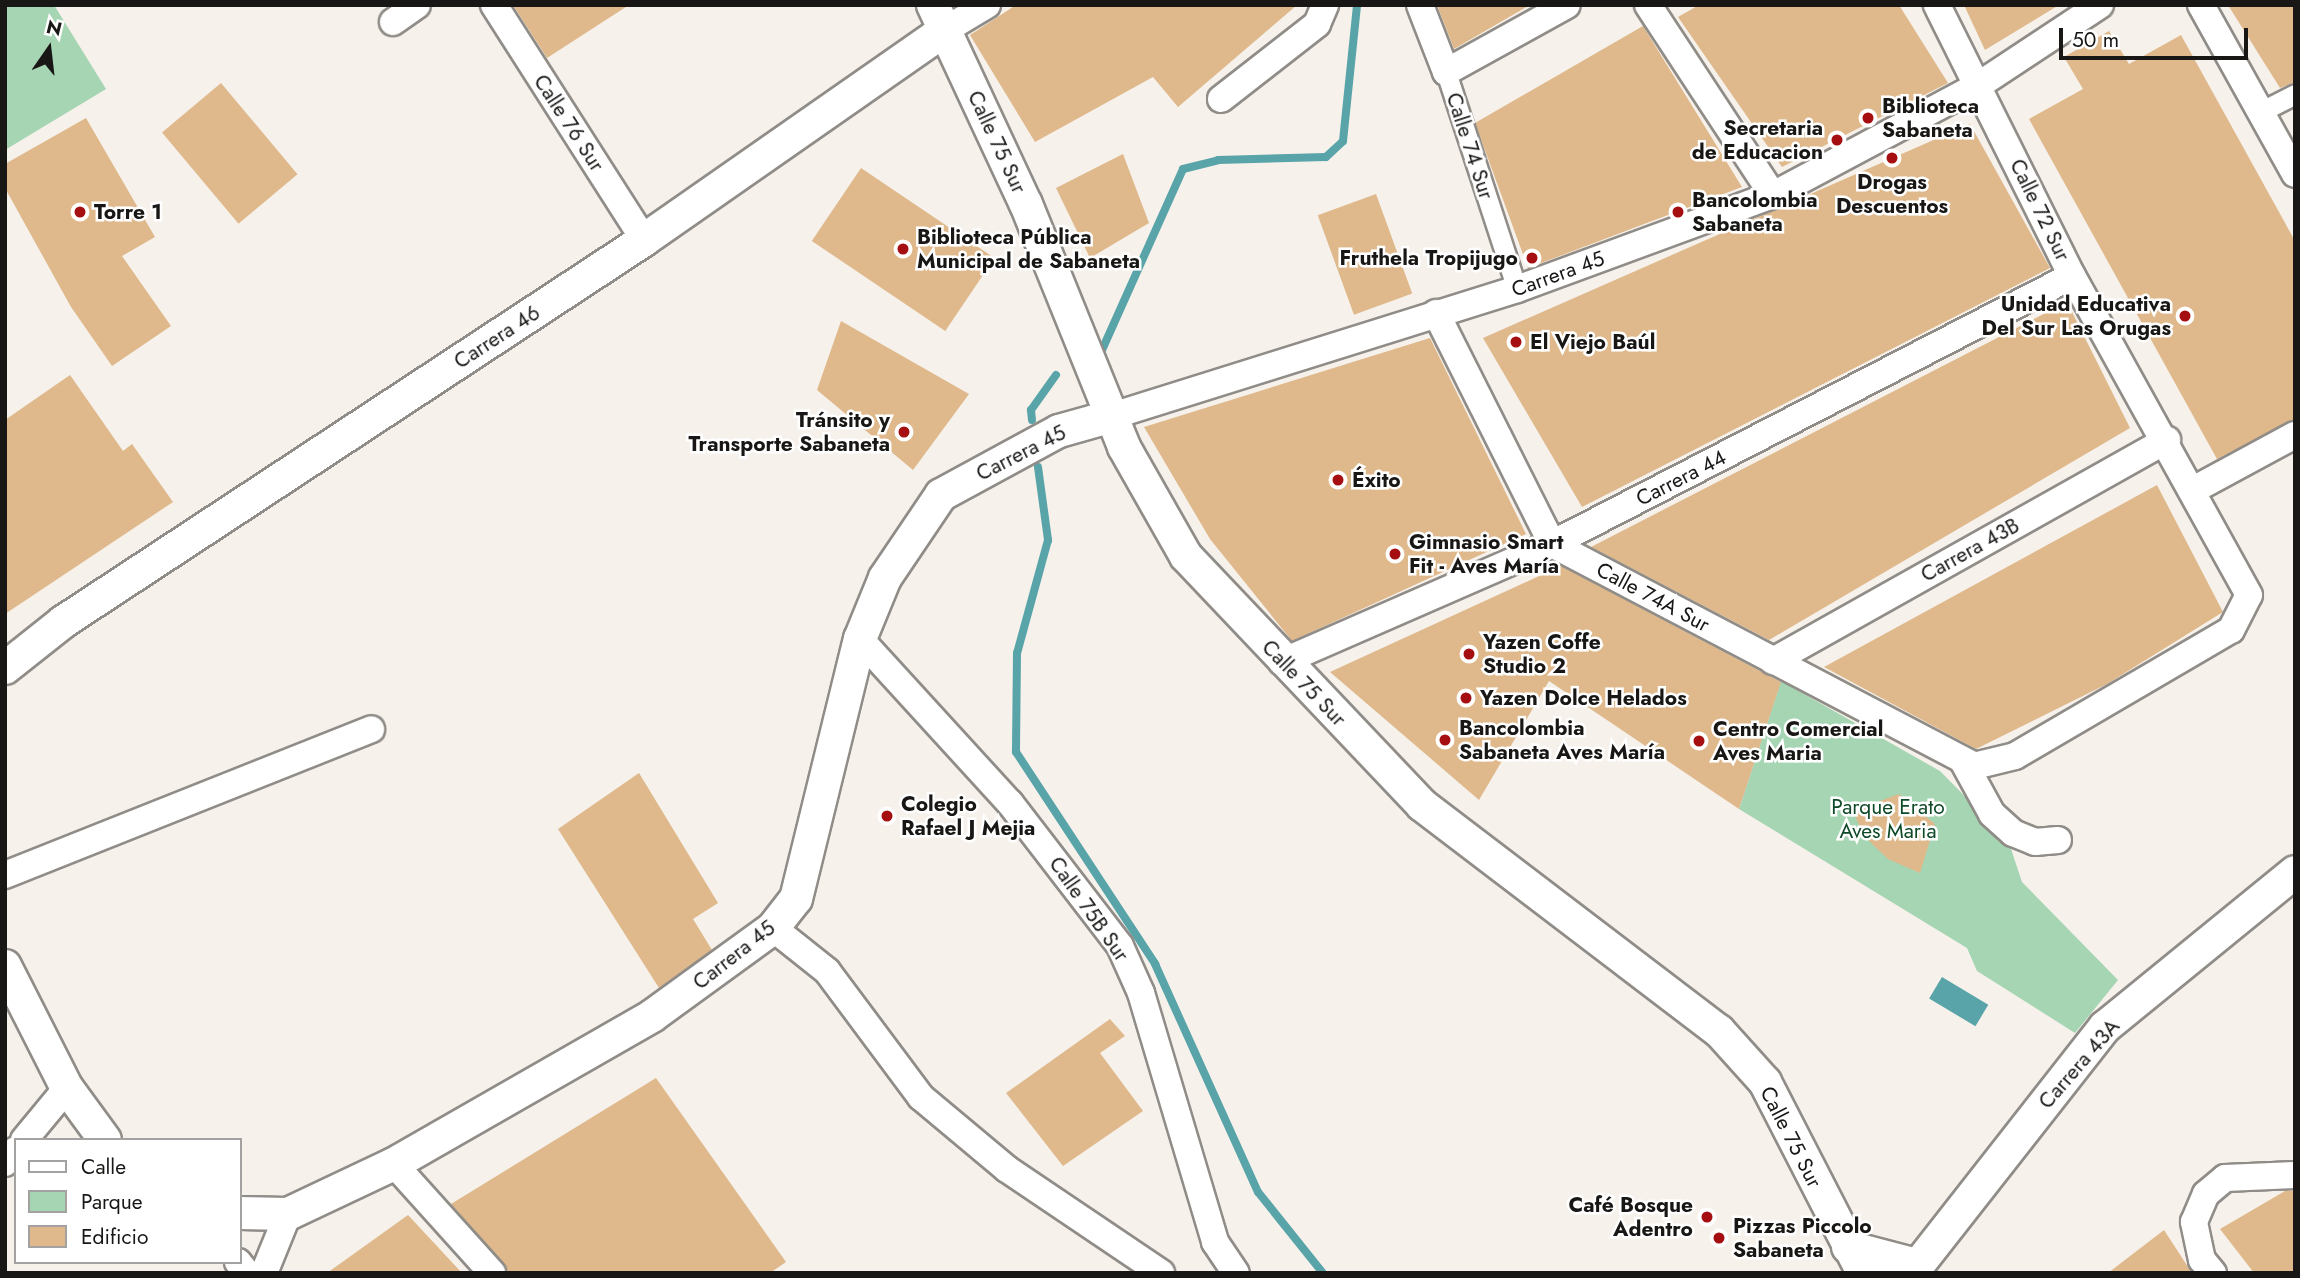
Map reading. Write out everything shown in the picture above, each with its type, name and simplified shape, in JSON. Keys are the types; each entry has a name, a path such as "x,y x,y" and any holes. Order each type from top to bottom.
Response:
{"street":[{"path":"393,22 417,5"},
{"name":"Calle 76 Sur","path":"494,5 644,240"},
{"name":"Carrera 46","path":"5,667 63,622 644,240 939,18 987,5"},
{"path":"1221,99 1307,33 1325,5"},
{"name":"Calle 74 Sur","path":"1420,5 1446,72 1517,289"},
{"path":"1446,72 1567,5"},
{"path":"1648,5 1773,195"},
{"name":"Calle 72 Sur","path":"1937,5 2072,276 2195,489 2249,595 2231,630 2015,756 1973,764"},
{"name":"Carrera 45","path":"242,1213 288,1214 394,1164 652,1016 773,928 796,899 806,866 860,639 886,578 941,495 1059,431 1517,289 1773,195 1979,85 2100,5"},
{"path":"2201,5 2295,174"},
{"name":"Calle 75 Sur","path":"939,18 1026,204 1112,416 1150,499 1186,556 1282,662 1422,805 1718,1031 1765,1082 1849,1257"},
{"path":"2260,112 2295,93"},
{"name":"Carrera 44","path":"1282,662 1552,544 2072,276"},
{"path":"1436,313 1552,544"},
{"path":"2195,489 2295,435"},
{"name":"Carrera 43B","path":"1773,660 2167,440"},
{"name":"Calle 74A Sur","path":"1552,544 1973,764"},
{"name":"Calle 75B Sur","path":"860,639 1010,803 1120,946 1141,993 1215,1242 1236,1273"},
{"path":"5,875 371,729"},
{"path":"1973,764 1992,814 2013,833 2035,842 2058,840"},
{"name":"Carrera 43A","path":"1913,1267 2105,1027 2295,872"},
{"path":"773,928 827,971 921,1097 1007,1169 1161,1273"},
{"path":"5,965 67,1088 103,1138"},
{"path":"26,1138 67,1088"},
{"path":"394,1164 492,1273"},
{"path":"2213,1273 2202,1260 2194,1222 2206,1194 2225,1178 2295,1175"},
{"path":"264,1273 288,1214"},
{"path":"1849,1257 1913,1267"}],"green space":[{"path":"5,5 54,5 106,89 5,150"},
{"name":"Parque Erato Aves Maria","path":"1781,681 1940,771 2008,840 2022,882 2118,980 2075,1033 1977,971 1967,948 1739,809"}],"water":[{"path":"1942,977 1988,1005 1975,1026 1929,998"}],"building":[{"path":"513,5 629,5 547,58"},
{"path":"1016,5 1297,5 1178,107 1153,77 1035,142 970,35"},
{"path":"1437,5 1530,5 1454,49"},
{"path":"1699,5 1899,5 1948,83 1782,167 1678,17"},
{"path":"1964,5 2059,5 1985,50"},
{"path":"2228,5 2295,5 2295,82 2280,88"},
{"path":"1643,26 1742,187 1528,268 1475,123"},
{"path":"2109,31 2129,64 2181,35 2295,241 2295,419 2217,459 2029,119 2083,89 2064,57"},
{"path":"221,83 297,174 239,224 162,132"},
{"name":"Torre 1","path":"86,118 155,237 122,256 171,326 112,366 71,307 5,188 5,164"},
{"path":"1970,124 2050,268 1582,507 1483,338"},
{"path":"1123,154 1149,223 1090,258 1056,188"},
{"name":"Biblioteca Pública Municipal de Sabaneta","path":"861,168 994,258 945,331 812,241"},
{"path":"1376,194 1412,294 1354,315 1318,215"},
{"path":"2067,302 2130,428 1769,640 1591,547"},
{"name":"Tránsito y Transporte Sabaneta","path":"841,321 969,394 913,470 817,390"},
{"name":"Éxito","path":"1430,338 1526,534 1292,641 1210,539 1144,427"},
{"path":"70,375 123,451 132,444 173,502 5,614 5,420"},
{"path":"2157,485 2223,612 2107,684 1976,749 1824,667"},
{"name":"Centro Comercial Aves Maria","path":"1561,566 1781,682 1739,809 1549,681 1479,800 1330,672"},
{"path":"639,773 718,903 693,919 712,950 659,988 558,829"},
{"path":"1899,794 1935,824 1920,873 1888,859 1864,836 1853,811"},
{"path":"1110,1019 1125,1036 1100,1053 1143,1111 1063,1166 1006,1093"},
{"path":"656,1078 786,1262 770,1273 510,1273 451,1204"},
{"path":"2285,1191 2295,1191 2295,1273 2254,1273 2220,1229"},
{"path":"408,1215 462,1273 327,1273"},
{"path":"2164,1230 2192,1273 2108,1273"}],"waterway":[{"path":"1102,350 1183,169 1218,160 1326,157 1343,141 1357,5"},
{"path":"1032,420 1031,410 1056,375"},
{"path":"1038,467 1048,540 1017,653 1016,752 1155,964 1258,1192 1323,1273"}],"place":[{"name":"Biblioteca Sabaneta","path":"1868,118"},
{"name":"Secretaria de Educacion","path":"1837,140"},
{"name":"Drogas Descuentos","path":"1892,158"},
{"name":"Torre 1","path":"80,212"},
{"name":"Bancolombia Sabaneta","path":"1678,212"},
{"name":"Biblioteca Pública Municipal de Sabaneta","path":"903,249"},
{"name":"Fruthela Tropijugo","path":"1532,258"},
{"name":"Unidad Educativa Del Sur Las Orugas","path":"2185,316"},
{"name":"El Viejo Baúl","path":"1516,342"},
{"name":"Tránsito y Transporte Sabaneta","path":"904,432"},
{"name":"Éxito","path":"1338,480"},
{"name":"Gimnasio Smart Fit - Aves María","path":"1395,554"},
{"name":"Yazen Coffe Studio 2","path":"1469,654"},
{"name":"Yazen Dolce Helados","path":"1466,698"},
{"name":"Bancolombia Sabaneta Aves María","path":"1445,740"},
{"name":"Centro Comercial Aves Maria","path":"1699,741"},
{"name":"Colegio Rafael J Mejia","path":"887,816"},
{"name":"Café Bosque Adentro","path":"1707,1217"},
{"name":"Pizzas Piccolo Sabaneta","path":"1719,1238"}]}
